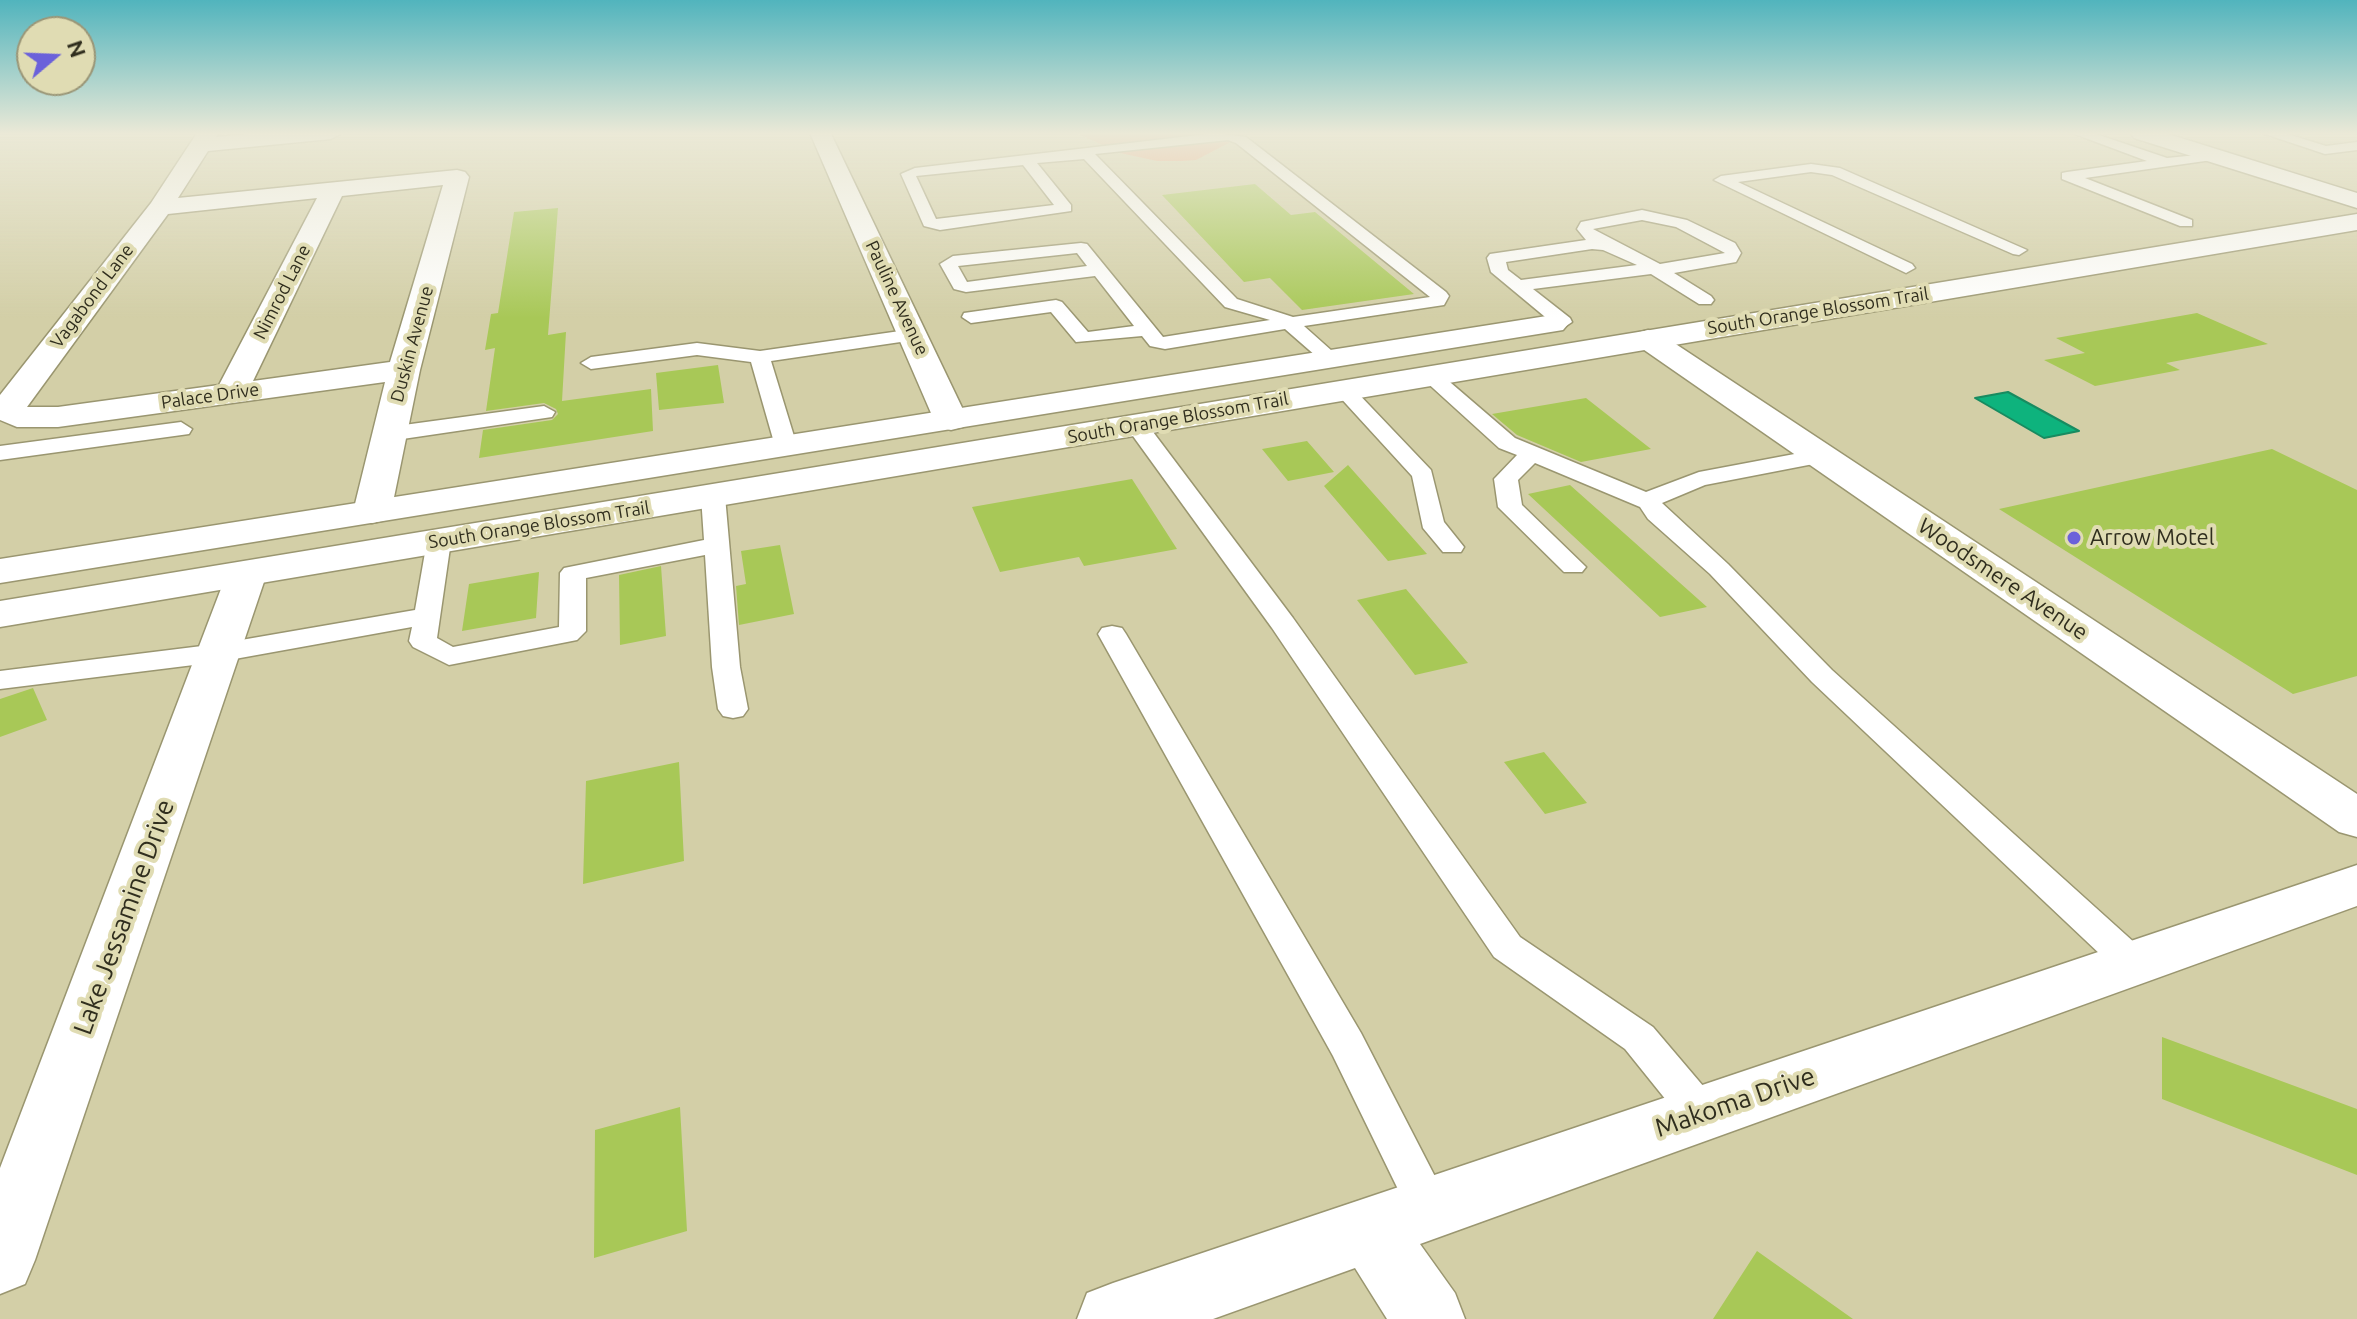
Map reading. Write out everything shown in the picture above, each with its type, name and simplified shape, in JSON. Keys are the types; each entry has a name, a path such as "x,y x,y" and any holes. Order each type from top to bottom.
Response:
{"street":[{"name":"Vagabond Lane","path":"17,417 10,412 10,404 168,195"},
{"path":"160,207 287,195"},
{"name":"Nimrod Lane","path":"231,393 331,195"},
{"name":"Duskin Avenue","path":"372,512 404,370 452,195"},
{"name":"Pauline Avenue","path":"848,195 951,420"},
{"path":"2289,207 2354,200"},
{"name":"South Orange Blossom Trail","path":"0,614 1430,375 1655,322 2354,200"},
{"path":"2141,230 2215,218"},
{"path":"1977,257 2049,245"},
{"name":"South Orange Blossom Trail","path":"1860,275 1934,263"},
{"name":"South Orange Blossom Trail","path":"1655,322 1705,300 1736,295"},
{"name":"South Orange Blossom Trail","path":"0,571 1591,318"},
{"name":"Woodsmere Avenue","path":"1655,322 1821,456 2357,819"},
{"name":"Palace Drive","path":"17,417 58,417 404,370"},
{"path":"1035,442 1045,423 1070,409 1109,395"},
{"path":"850,473 935,436 951,420"},
{"name":"Lake Jessamine Drive","path":"0,1260 247,573"},
{"name":"Makoma Drive","path":"1113,1319 2357,885"},
{"path":"1399,1219 1429,1319"}],"lane":[{"path":"917,195 930,223 940,225 1065,208 1054,195"},
{"path":"1126,195 1231,303 1289,323 1331,359"},
{"path":"1099,270 966,287 960,285 949,264 953,261 1075,246 1081,248 1099,270 1147,330 1157,342 1165,343 1438,301 1440,296 1311,195"},
{"path":"1752,195 1906,268"},
{"path":"1890,195 2019,250"},
{"path":"2114,195 2186,223"},
{"path":"1518,286 1656,269 1730,258 1733,253 1729,247 1681,223 1642,215 1587,225 1585,229 1606,245 1635,256 1656,269 1705,300"},
{"path":"1563,322 1500,272 1496,258 1578,245 1606,245"},
{"path":"971,317 1056,306 1083,338 1147,330"},
{"path":"591,363 697,349 760,357 914,335"},
{"path":"760,357 786,446"},
{"path":"1430,375 1507,443 1649,502 1656,514 1719,569 1822,676 2133,963"},
{"path":"1344,390 1423,475 1432,523 1452,547"},
{"path":"389,434 544,412"},
{"path":"1136,425 1283,624 1507,947 1639,1038 1701,1113"},
{"path":"0,453 181,429"},
{"path":"1531,454 1506,479 1510,507 1573,567"},
{"path":"1649,502 1659,494 1699,479 1821,456"},
{"path":"713,496 733,709"},
{"path":"439,541 423,641 449,656 572,631 573,573 716,545"},
{"path":"0,680 218,653 427,616"},
{"path":"1112,634 1347,1045 1399,1219"}],"shaded area":[{"path":"2008,392 2079,431 2044,438 1975,398"}],"building":[{"path":"1162,195 1267,195 1291,215 1315,212 1414,294 1302,310 1270,278 1244,282"},
{"path":"558,208 548,335 566,332 562,401 651,389 653,431 479,458 483,430 552,420 558,414 556,409 544,403 486,411 495,348 485,350 491,314 498,313 514,212"},
{"path":"2197,313 2268,344 2166,363 2180,370 2095,386 2044,360 2085,353 2056,338"},
{"path":"718,365 724,403 659,410 656,373"},
{"path":"1586,398 1651,449 1581,462 1517,435 1492,414"},
{"path":"1307,441 1334,472 1288,481 1262,449"},
{"path":"2272,449 2357,490 2357,676 2293,694 1999,509"},
{"path":"1348,465 1427,554 1388,561 1324,486"},
{"path":"1132,479 1177,549 1084,566 1079,557 1000,572 972,507"},
{"path":"1570,485 1707,607 1660,617 1528,494"},
{"path":"780,545 794,614 739,625 736,586 746,584 741,551"},
{"path":"661,566 666,636 620,645 619,575"},
{"path":"539,572 536,618 462,631 469,584"},
{"path":"1406,589 1468,663 1415,675 1357,600"},
{"path":"33,688 47,720 0,737 0,699"},
{"path":"1544,752 1587,803 1545,814 1504,762"},
{"path":"679,762 684,861 583,884 586,781"},
{"path":"2162,1037 2357,1109 2357,1175 2162,1099"},
{"path":"680,1107 687,1231 594,1258 595,1130"},
{"path":"1757,1251 1853,1319 1713,1319"}],"place":[{"name":"Arrow Motel","path":"2074,538"}]}
